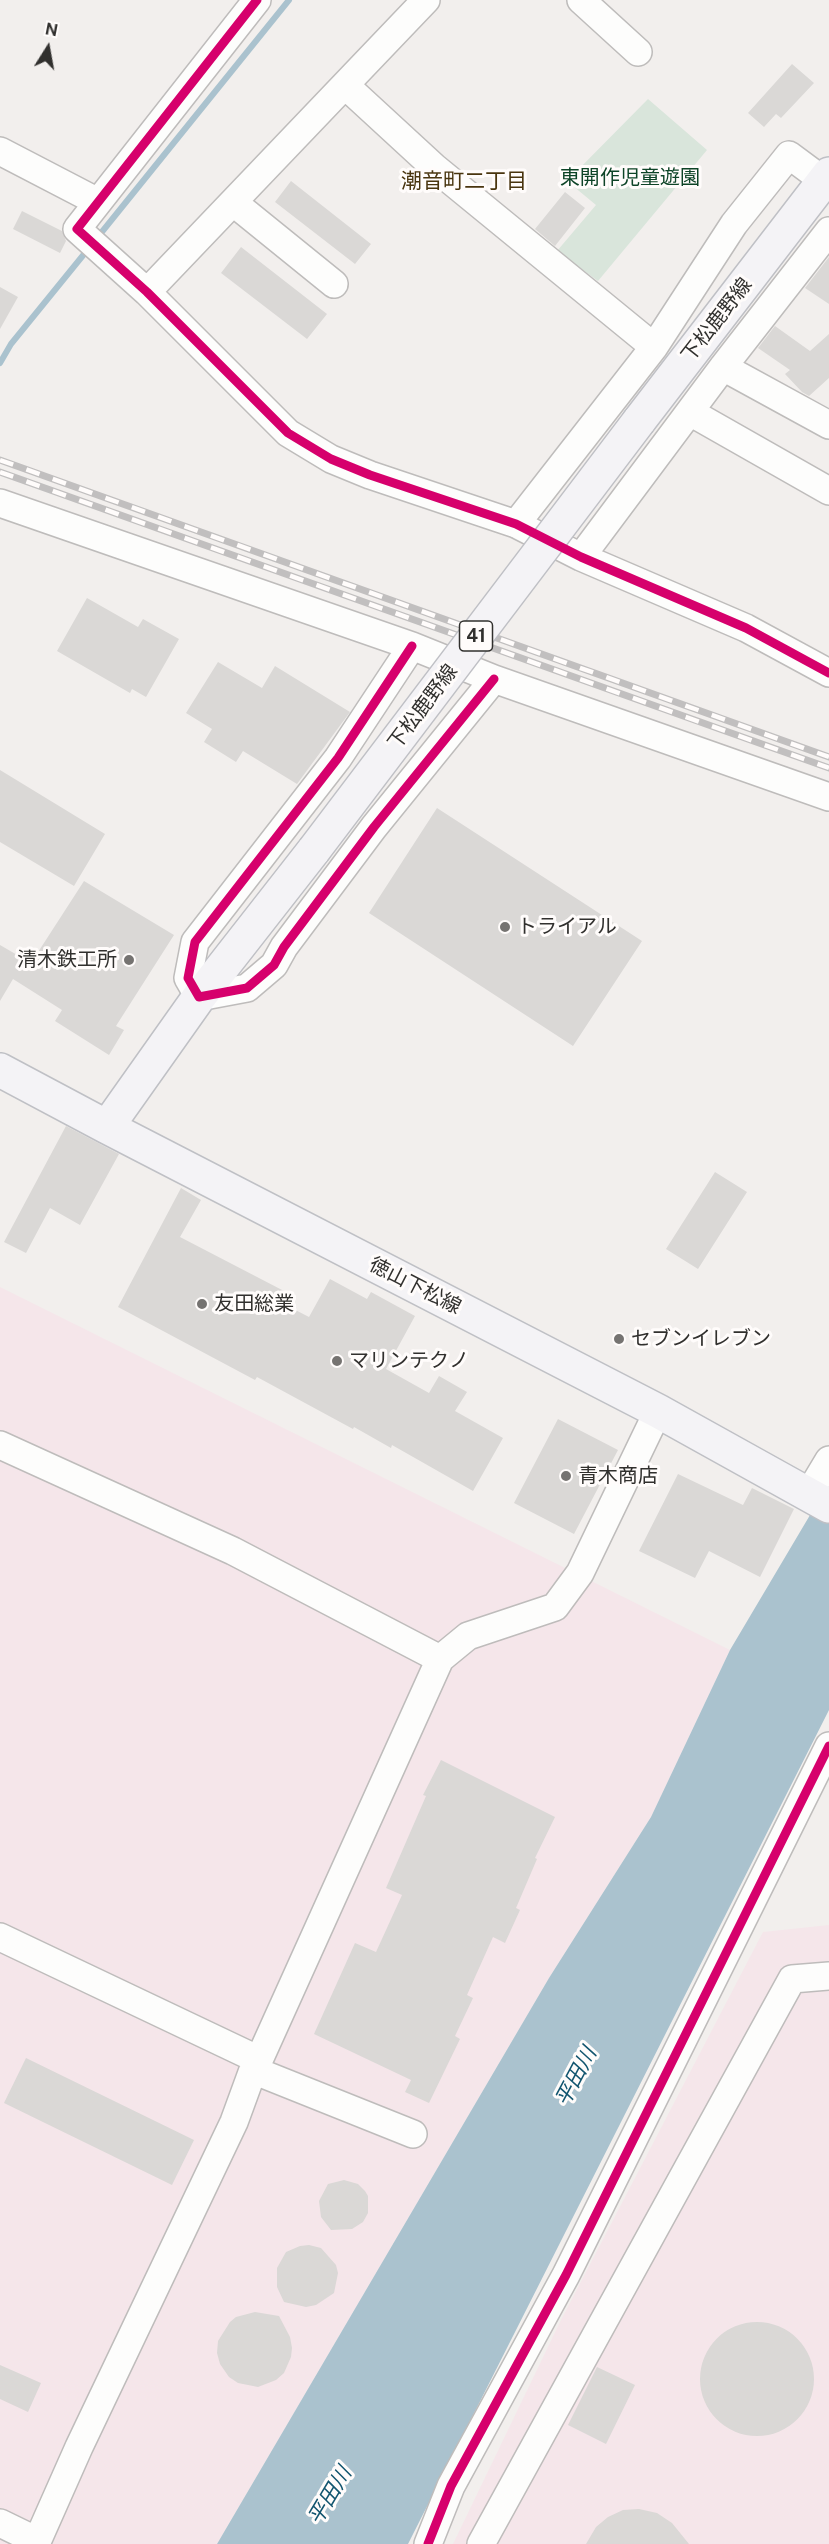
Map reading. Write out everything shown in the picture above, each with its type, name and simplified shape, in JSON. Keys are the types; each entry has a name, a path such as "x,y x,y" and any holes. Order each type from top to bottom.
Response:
{"main road":[{"name":"下松鹿野線","path":"107,1127 199,997 314,850 826,177"},
{"name":"徳山下松線","path":"0,1070 658,1411 818,1500"}],"street":[{"path":"258,0 78,229 147,292 288,433 331,459 370,475 516,524 581,557 746,628 829,673"},
{"path":"147,292 426,0"},
{"path":"581,0 638,52"},
{"path":"346,86 434,167 654,347"},
{"path":"0,150 98,202"},
{"path":"516,524 654,347 734,224 789,155 826,177"},
{"path":"234,203 334,284"},
{"path":"581,557 723,367 829,231"},
{"path":"723,367 829,425"},
{"path":"690,412 829,491"},
{"path":"0,503 412,646 494,679 829,797"},
{"path":"412,646 338,758 195,942 188,978 199,997 247,988 274,965 284,947 374,827 494,679"},
{"path":"0,2523 37,2543 79,2447 234,2122 256,2065 440,1659 468,1636 555,1607 580,1573 602,1532 658,1411"},
{"path":"0,1445 233,1551 440,1659"},
{"path":"818,1500 829,1460"},
{"path":"428,2544 451,2486 571,2264 829,1746"},
{"path":"0,1937 256,2065 413,2134"},
{"path":"482,2544 792,1979 829,1976"}],"shaded area":[{"path":"0,1287 730,1650 651,1817 549,1978 217,2544 0,2544"},
{"path":"829,1925 829,2544 453,2544 560,2322 763,1932"}],"green space":[{"name":"東開作児童遊園","path":"648,99 707,150 598,281 557,251 596,205 567,181"}],"water":[{"name":"平田川","path":"829,1483 829,1710 408,2544 217,2544 549,1978 651,1817 730,1650"}],"building":[{"path":"792,64 814,83 781,118 776,114 764,127 748,113"},
{"path":"291,181 371,244 355,264 275,202"},
{"path":"565,192 585,208 555,246 535,229"},
{"path":"22,211 62,231 66,241 60,253 13,229"},
{"path":"241,247 327,314 307,339 221,273"},
{"path":"829,257 829,304 805,288"},
{"path":"0,287 18,297 0,329"},
{"path":"775,326 810,351 829,334 829,378 809,396 785,374 790,370 758,348"},
{"path":"87,598 138,627 143,619 179,639 146,697 132,689 130,693 57,651"},
{"path":"218,662 262,688 275,666 350,712 297,784 243,751 236,762 204,742 212,729 186,713"},
{"path":"0,770 105,834 74,886 0,842"},
{"name":"トライアル","path":"437,808 642,941 573,1046 369,913"},
{"path":"84,881 174,935 116,1026 124,1030 109,1055 55,1021 62,1010 13,979 0,1001 0,945 31,963"},
{"path":"66,1126 119,1154 80,1225 50,1208 26,1253 4,1242"},
{"path":"715,1172 747,1192 698,1269 666,1249"},
{"path":"181,1188 201,1200 180,1237 284,1291 278,1301 309,1317 330,1279 367,1299 371,1292 415,1316 386,1369 429,1393 439,1376 467,1392 455,1411 503,1438 473,1491 392,1445 391,1448 354,1427 353,1429 257,1377 255,1380 118,1307"},
{"name":"青木商店","path":"558,1419 618,1450 574,1534 514,1503"},
{"path":"678,1474 743,1505 752,1488 794,1509 760,1577 709,1551 695,1578 639,1551"},
{"path":"441,1760 555,1817 535,1858 537,1859 516,1908 520,1910 505,1943 493,1937 467,1995 473,1998 455,2036 460,2039 429,2103 405,2092 411,2080 314,2034 355,1943 376,1952 402,1895 386,1888 426,1796 423,1795"},
{"path":"26,2058 194,2140 172,2185 4,2103"},
{"path":"344,2180 358,2184 365,2191 368,2196 368,2213 363,2222 352,2229 331,2230 321,2217 319,2201 328,2184"},
{"path":"309,2245 321,2248 336,2265 338,2273 334,2293 316,2305 306,2307 284,2302 277,2287 277,2268 286,2252"},
{"path":"255,2312 279,2316 290,2337 292,2348 284,2373 276,2380 258,2387 238,2383 229,2377 220,2364 217,2353 218,2341 230,2322 236,2317"},
{"path":"757,2322 779,2326 797,2339 810,2357 814,2379 810,2401 797,2419 779,2432 757,2436 735,2432 717,2419 704,2401 700,2379 704,2357 717,2339 735,2326"},
{"path":"0,2365 41,2383 28,2412 0,2399"},
{"path":"597,2367 635,2385 606,2444 568,2425"},
{"path":"639,2509 657,2513 672,2523 689,2544 586,2544 596,2527 608,2517 623,2510"}],"waterway":[{"path":"97,238 289,0"},
{"path":"0,363 11,344 89,248"}],"railway":[{"path":"0,460 829,757"},
{"path":"0,472 829,768"}],"cycle path":[{"path":"257,0 77,229 147,292 288,433 331,459 370,475 516,524 581,557 746,628 829,673"},
{"path":"412,646 338,758 195,942 188,978 199,997 247,988 274,965 284,947 374,827 494,679"},
{"path":"428,2544 451,2486 566,2275 829,1746"}],"place":[{"name":"トライアル","path":"505,927"},
{"name":"清木鉄工所","path":"129,960"},
{"name":"友田総業","path":"202,1304"},
{"name":"セブンイレブン","path":"619,1339"},
{"name":"マリンテクノ","path":"337,1361"},
{"name":"青木商店","path":"566,1476"}],"district":[{"name":"潮音町二丁目","path":"464,182"}]}
